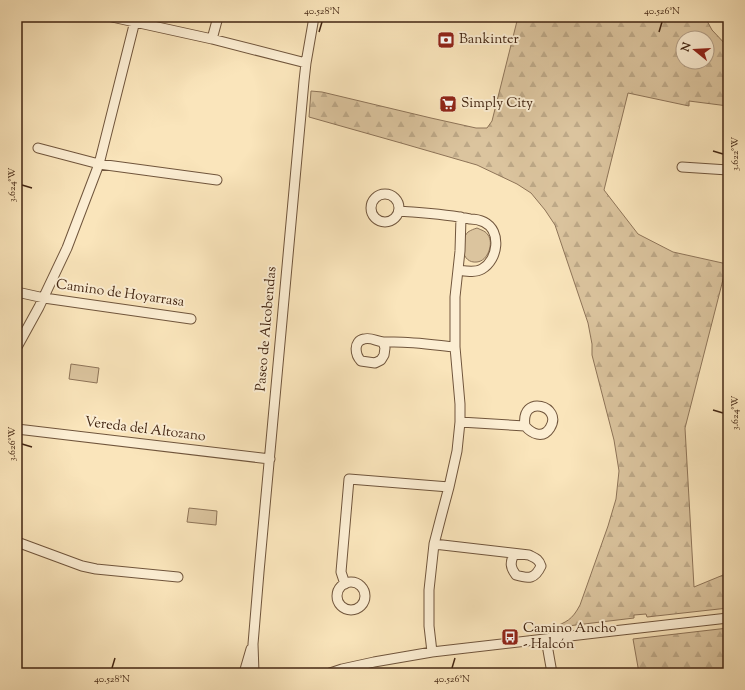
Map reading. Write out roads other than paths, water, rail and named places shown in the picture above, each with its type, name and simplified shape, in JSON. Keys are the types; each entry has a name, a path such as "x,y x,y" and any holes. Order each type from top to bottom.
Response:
{"street":[{"path":"112,17 135,20 306,63"},
{"path":"212,40 218,17"},
{"name":"Paseo de Alcobendas","path":"254,668 253,644 306,63 314,17"},
{"name":"Camino de Hoyarrasa","path":"17,347 44,298 67,248 99,164 135,20"},
{"path":"38,148 99,164 217,180"},
{"path":"682,167 728,170"},
{"path":"399,211 461,217 484,222 490,226 494,232 496,240 495,249 487,266 481,270 458,270"},
{"path":"432,652 429,626 429,590 434,544 457,451 460,422 455,347 455,297 461,217"},
{"name":"Camino de Hoyarrasa","path":"17,292 44,298 191,319"},
{"path":"383,342 455,347"},
{"path":"460,422 525,426"},
{"name":"Vereda del Altozano","path":"17,429 270,459"},
{"path":"345,584 342,572 349,479 449,487"},
{"path":"17,542 76,564 96,569 178,577"},
{"path":"434,544 514,554"},
{"path":"330,673 374,662 432,652 728,618"},
{"path":"546,639 552,673"},
{"name":"Paseo de Alcobendas","path":"244,673 253,644"},
{"path":"254,668 260,673"}],"place":[{"name":"Bankinter","path":"446,40"},
{"name":"Simply City","path":"448,104"},
{"name":"Camino Ancho - Halcón","path":"510,637"}]}
